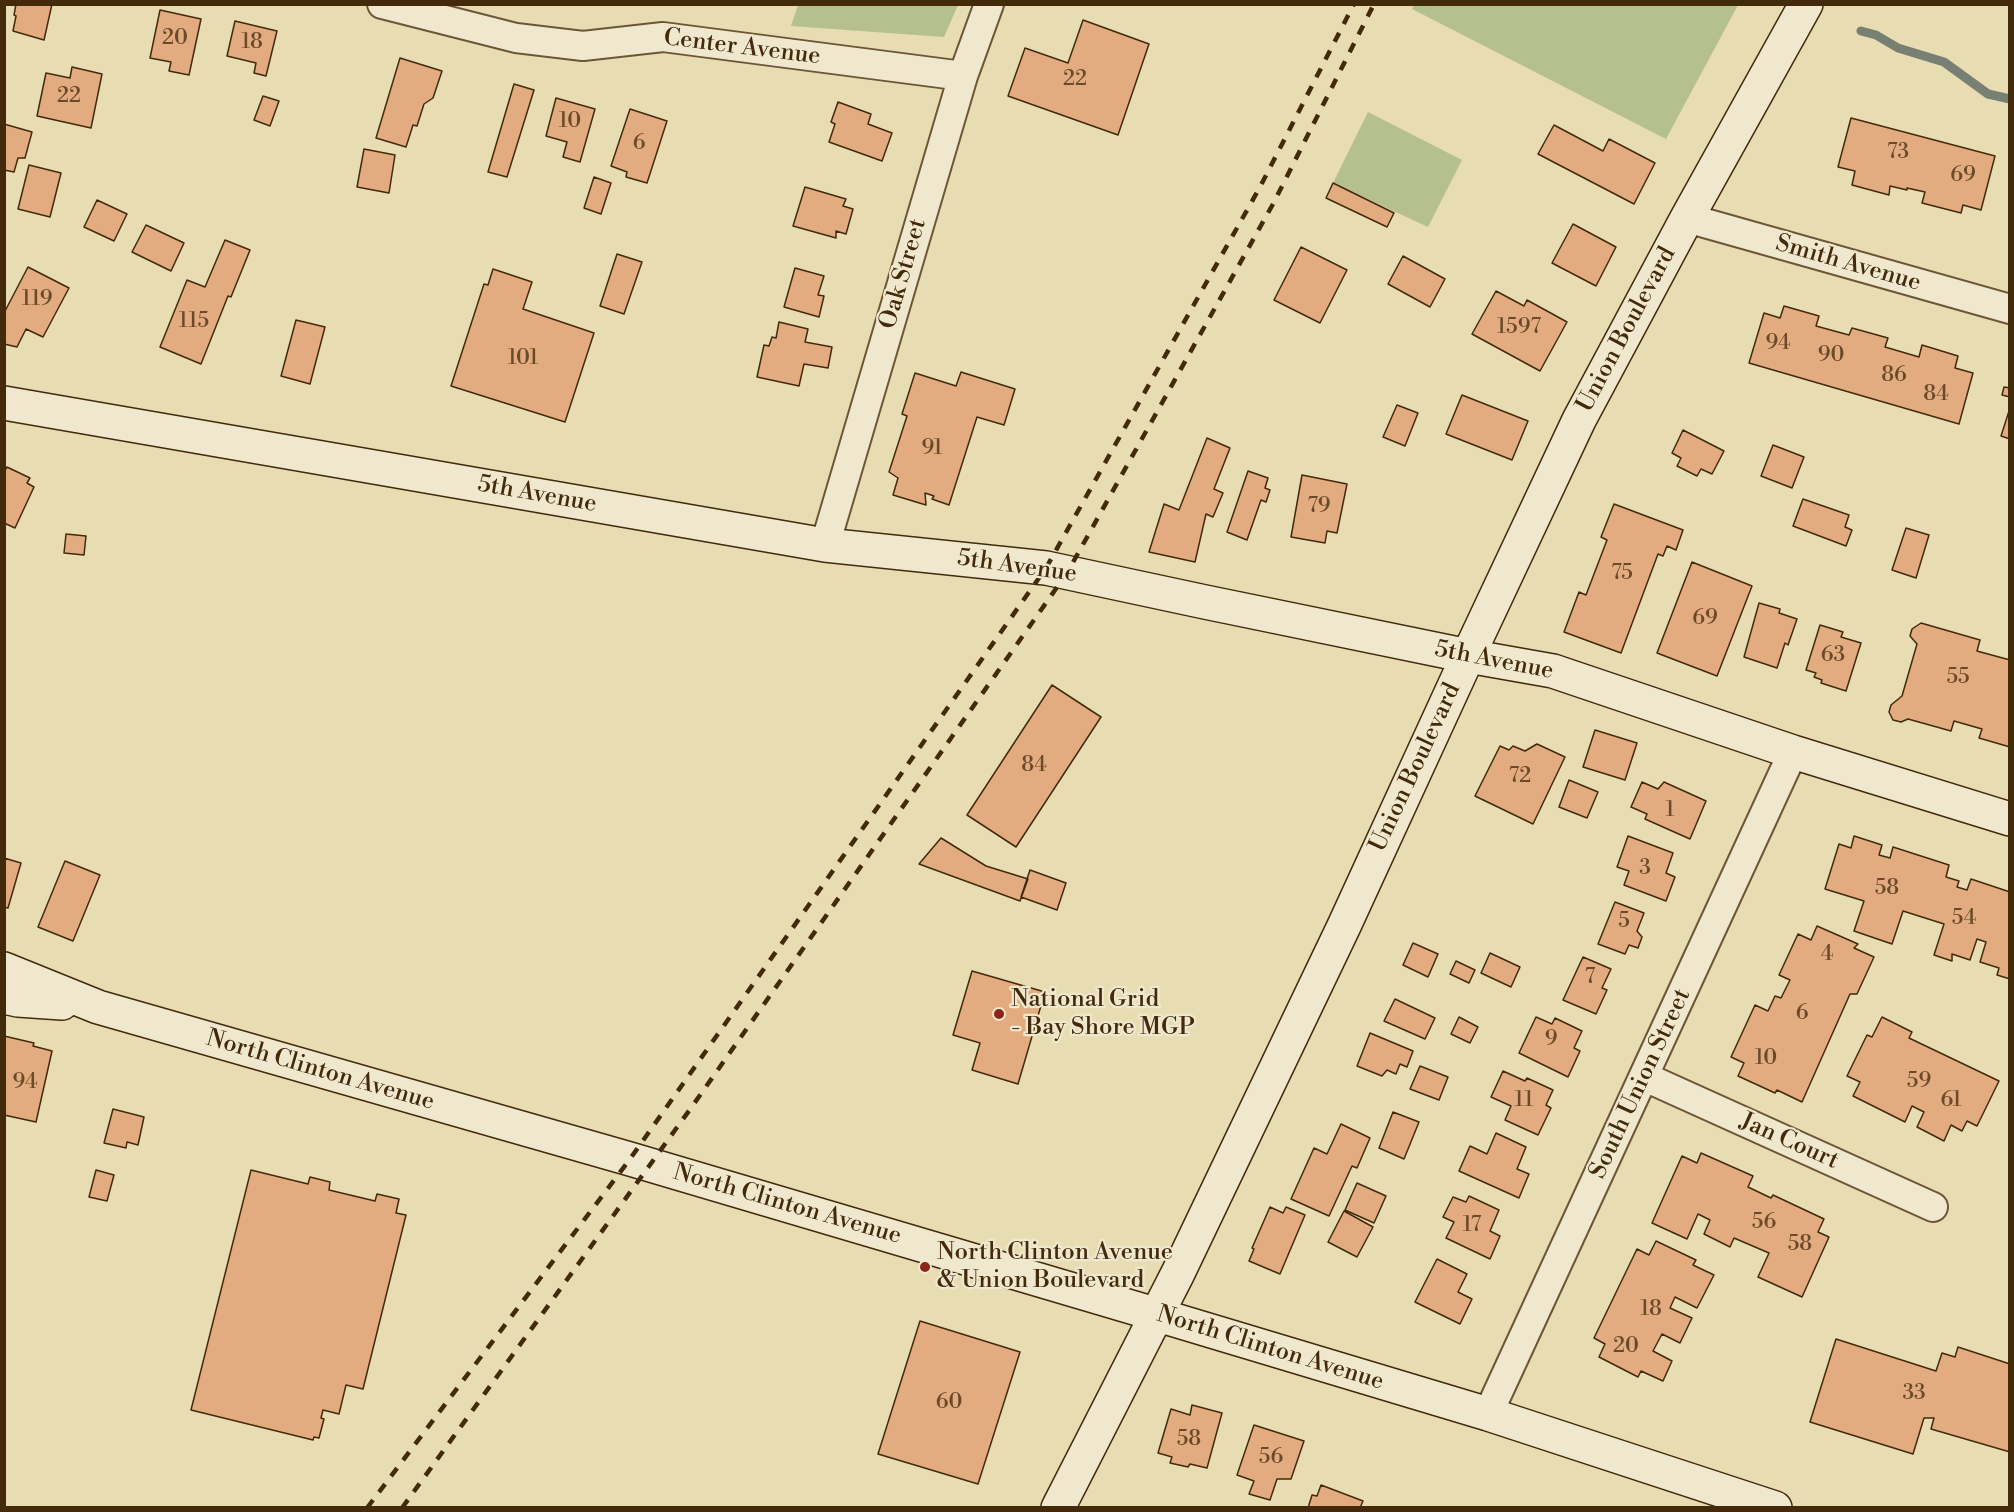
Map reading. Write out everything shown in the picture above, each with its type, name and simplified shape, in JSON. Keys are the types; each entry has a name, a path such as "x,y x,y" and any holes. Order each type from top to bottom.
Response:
{"main road":[{"name":"Union Boulevard","path":"1058,1508 1158,1315 1344,926 1580,420 1687,218 1806,4"},
{"name":"5th Avenue","path":"4,403 825,545 1046,568 1468,656 1553,670 1793,752 2010,819"},
{"name":"North Clinton Avenue","path":"4,969 93,1006 630,1159 1158,1315 1488,1414 1716,1499 1775,1508"},
{"path":"4,997 93,1006"}],"street":[{"name":"Center Avenue","path":"382,4 516,38 583,46 663,37 963,76"},
{"name":"Oak Street","path":"825,545 963,76 989,4"},
{"name":"Smith Avenue","path":"1687,218 2010,309"},
{"name":"South Union Street","path":"1488,1414 1793,752"},
{"name":"Jan Court","path":"1645,1077 1933,1206"}],"green space":[{"path":"798,4 958,5 944,37 791,26"},
{"path":"1414,4 1738,5 1666,139 1412,9"},
{"path":"1368,112 1462,160 1428,227 1333,183"}],"building":[{"path":"16,4 52,4 44,40 13,31"},
{"path":"160,10 201,19 189,75 169,71 171,62 150,58"},
{"path":"1083,20 1149,44 1118,135 1008,96 1025,48 1068,63"},
{"path":"235,21 277,31 266,76 254,73 256,63 227,56"},
{"path":"400,58 442,71 433,98 424,104 417,126 413,125 406,147 376,138"},
{"path":"72,67 102,74 91,128 37,116 46,73 70,78"},
{"path":"514,84 534,90 507,177 488,172"},
{"path":"263,96 279,101 270,126 254,120"},
{"path":"556,98 595,109 580,162 563,157 567,142 546,136"},
{"path":"838,102 871,114 868,124 892,133 882,161 829,142 835,124 831,122"},
{"path":"630,109 667,121 647,183 626,177 627,172 611,166"},
{"path":"1851,118 1995,156 1981,210 1963,205 1961,213 1922,203 1925,192 1907,188 1907,190 1890,186 1889,195 1852,185 1855,171 1838,167"},
{"path":"4,124 32,132 25,158 18,158 14,172 4,170"},
{"path":"1554,125 1603,151 1609,139 1655,163 1634,204 1538,154"},
{"path":"364,149 395,155 389,193 357,187"},
{"path":"29,165 61,173 50,217 18,209"},
{"path":"594,177 611,183 601,214 584,208"},
{"path":"1333,183 1394,213 1387,227 1326,198"},
{"path":"805,187 846,199 843,206 853,209 846,234 836,231 836,238 793,226"},
{"path":"97,200 127,214 114,241 84,227"},
{"path":"1573,224 1616,247 1596,286 1552,263"},
{"path":"146,225 184,243 171,271 132,252"},
{"path":"225,240 250,250 231,297 228,296 201,364 160,347 187,280 205,287"},
{"path":"1301,247 1347,270 1320,323 1274,300"},
{"path":"617,254 642,262 624,314 600,306"},
{"path":"1403,256 1445,279 1430,307 1388,284"},
{"path":"28,267 69,288 43,337 26,329 17,347 4,344 4,313"},
{"path":"795,268 824,276 818,295 824,296 819,317 784,307"},
{"path":"493,269 532,282 523,309 594,333 565,422 451,386 484,284 488,285"},
{"path":"1496,291 1524,306 1527,300 1567,322 1540,371 1472,334"},
{"path":"1784,306 1819,316 1816,326 1849,335 1852,328 1888,338 1885,347 1919,357 1922,345 1958,356 1955,368 1973,373 1959,424 1749,363 1764,313 1780,318"},
{"path":"296,320 325,327 310,384 281,376"},
{"path":"779,322 808,329 805,342 832,347 828,368 804,364 799,386 757,377 764,345 769,346 772,337 776,338"},
{"path":"961,372 1015,389 1004,425 977,417 949,505 932,499 934,496 925,493 926,505 893,495 898,478 889,472 907,416 902,414 915,373 956,386"},
{"path":"2004,387 2010,388 2010,397 2002,395"},
{"path":"1462,395 1528,421 1512,460 1446,434"},
{"path":"1397,405 1418,413 1405,446 1383,437"},
{"path":"2010,408 2010,439 2001,436"},
{"path":"1683,430 1724,451 1712,474 1701,469 1697,476 1677,466 1681,458 1672,453"},
{"path":"1207,438 1230,448 1214,489 1223,493 1213,517 1206,514 1195,562 1149,552 1164,504 1179,510"},
{"path":"1773,445 1804,457 1792,488 1761,476"},
{"path":"7,467 30,478 27,483 34,487 15,528 4,523 4,472"},
{"path":"1248,471 1268,478 1265,488 1270,490 1266,502 1261,500 1247,540 1227,532"},
{"path":"1302,475 1347,484 1337,533 1327,531 1325,543 1291,537"},
{"path":"1803,499 1849,515 1845,527 1852,530 1846,546 1793,526"},
{"path":"1614,504 1683,530 1676,550 1667,546 1663,556 1658,554 1621,653 1564,632 1579,592 1586,595 1607,540 1601,537"},
{"path":"1906,528 1929,535 1916,578 1892,570"},
{"path":"66,534 86,536 84,555 64,553"},
{"path":"1692,562 1752,586 1717,676 1657,653"},
{"path":"1759,603 1780,609 1779,613 1797,619 1788,645 1785,643 1777,668 1744,657"},
{"path":"1921,623 1980,640 1977,651 2010,660 2010,747 1979,738 1982,729 1954,721 1951,731 1908,719 1901,722 1893,720 1889,712 1891,705 1902,696 1917,644 1910,636 1912,629"},
{"path":"1820,625 1843,632 1841,637 1861,643 1846,691 1821,683 1822,680 1814,677 1816,673 1806,670"},
{"path":"1052,685 1101,717 1016,847 967,815"},
{"path":"1595,730 1637,743 1625,780 1583,767"},
{"path":"1537,744 1565,757 1533,824 1475,796 1500,746 1509,750 1513,746 1525,751"},
{"path":"1569,780 1598,792 1587,818 1559,807"},
{"path":"1642,782 1658,789 1664,782 1706,801 1690,839 1645,819 1647,814 1631,807"},
{"path":"1628,836 1673,853 1666,873 1675,877 1666,901 1624,885 1629,871 1617,867"},
{"path":"1854,836 1882,845 1879,855 1890,858 1893,847 1949,865 1946,877 1959,881 1957,887 1967,890 1971,879 2010,892 2010,979 1997,975 1999,968 1980,962 1986,942 1977,939 1970,960 1952,954 1952,961 1934,955 1944,924 1903,911 1892,944 1854,931 1864,901 1825,889 1839,844 1851,848"},
{"path":"941,838 986,866 1028,879 1020,901 919,864"},
{"path":"4,858 21,863 8,908 4,907"},
{"path":"65,861 100,875 73,941 38,927"},
{"path":"1030,870 1066,883 1057,910 1021,897"},
{"path":"1615,902 1644,913 1637,931 1642,937 1638,948 1629,945 1625,954 1598,944"},
{"path":"1817,926 1858,944 1854,948 1874,957 1857,994 1850,994 1802,1102 1777,1090 1775,1093 1738,1076 1744,1063 1731,1057 1755,1005 1768,1011 1775,996 1781,998 1790,980 1779,975 1798,934 1811,940"},
{"path":"1413,943 1438,954 1428,977 1403,965"},
{"path":"1490,953 1520,967 1511,987 1481,973"},
{"path":"1583,957 1611,969 1602,988 1607,990 1596,1014 1563,1000"},
{"path":"1456,961 1475,970 1469,983 1450,974"},
{"name":"National Grid - Bay Shore MGP","path":"972,971 1045,992 1018,1084 972,1070 980,1043 953,1035"},
{"path":"1395,999 1435,1018 1425,1039 1384,1021"},
{"path":"1459,1017 1478,1027 1470,1043 1451,1034"},
{"path":"1536,1017 1552,1024 1555,1018 1582,1031 1574,1048 1580,1051 1568,1077 1519,1053"},
{"path":"1882,1017 1912,1032 1909,1038 1999,1081 1977,1126 1967,1121 1962,1131 1951,1125 1944,1141 1917,1127 1924,1112 1912,1106 1905,1122 1853,1096 1860,1082 1847,1076 1867,1035 1872,1037"},
{"path":"1370,1033 1413,1051 1407,1067 1400,1064 1396,1074 1387,1070 1382,1076 1357,1066"},
{"path":"4,1036 34,1043 33,1046 52,1051 36,1122 4,1115"},
{"path":"1420,1066 1448,1077 1439,1100 1410,1089"},
{"path":"1503,1071 1525,1081 1527,1078 1553,1090 1546,1105 1551,1108 1538,1135 1505,1120 1511,1106 1491,1097"},
{"path":"113,1109 144,1117 138,1145 127,1142 126,1148 104,1143"},
{"path":"1393,1112 1419,1122 1404,1159 1379,1148"},
{"path":"1341,1124 1370,1138 1357,1168 1352,1166 1329,1216 1291,1199 1314,1148 1327,1154"},
{"path":"1496,1133 1526,1147 1517,1169 1529,1174 1519,1198 1459,1171 1470,1146 1487,1154"},
{"path":"1701,1153 1753,1176 1748,1187 1771,1198 1773,1195 1824,1219 1818,1232 1829,1237 1802,1297 1758,1277 1769,1253 1734,1238 1730,1247 1704,1234 1710,1220 1698,1214 1687,1239 1652,1223 1682,1156 1697,1163"},
{"path":"96,1170 114,1175 107,1201 89,1197"},
{"path":"251,1170 308,1184 310,1177 330,1182 329,1190 375,1201 377,1194 399,1199 396,1213 406,1215 363,1389 346,1385 339,1414 323,1410 321,1418 324,1419 319,1438 314,1437 313,1440 191,1410"},
{"path":"1357,1183 1386,1196 1374,1223 1345,1210"},
{"path":"1469,1196 1499,1210 1490,1231 1500,1236 1490,1259 1446,1238 1454,1222 1443,1217 1453,1197 1466,1202"},
{"path":"1270,1207 1283,1213 1286,1207 1305,1215 1280,1274 1249,1261 1254,1249 1252,1248"},
{"path":"1344,1211 1373,1227 1357,1257 1328,1242"},
{"path":"1656,1241 1696,1260 1693,1265 1714,1275 1697,1308 1675,1297 1670,1308 1692,1318 1680,1343 1662,1334 1653,1351 1672,1361 1663,1381 1641,1371 1638,1377 1599,1357 1605,1344 1594,1338 1637,1249 1649,1255"},
{"path":"1437,1259 1467,1274 1458,1292 1472,1299 1460,1324 1415,1302"},
{"path":"920,1321 1020,1352 978,1484 878,1454"},
{"path":"1836,1339 1936,1371 1942,1353 1955,1357 1958,1347 2010,1364 2010,1452 1931,1429 1934,1418 1924,1418 1913,1454 1810,1422"},
{"path":"1192,1405 1222,1413 1207,1468 1170,1463 1172,1457 1158,1453 1171,1409 1190,1415"},
{"path":"1254,1425 1304,1441 1291,1479 1277,1479 1270,1500 1249,1494 1254,1481 1237,1475"},
{"path":"1321,1485 1363,1501 1360,1508 1308,1508 1312,1495 1317,1496"}],"waterway":[{"path":"1861,31 1876,35 1898,48 1944,62 1988,94 2010,99"}],"railway":[{"path":"367,1508 630,1159 1046,568 1260,187 1354,4"},
{"path":"402,1508 691,1108 1067,573 1273,204 1374,4"}],"place":[{"name":"National Grid - Bay Shore MGP","path":"999,1014"},
{"name":"North Clinton Avenue & Union Boulevard","path":"925,1267"}]}
